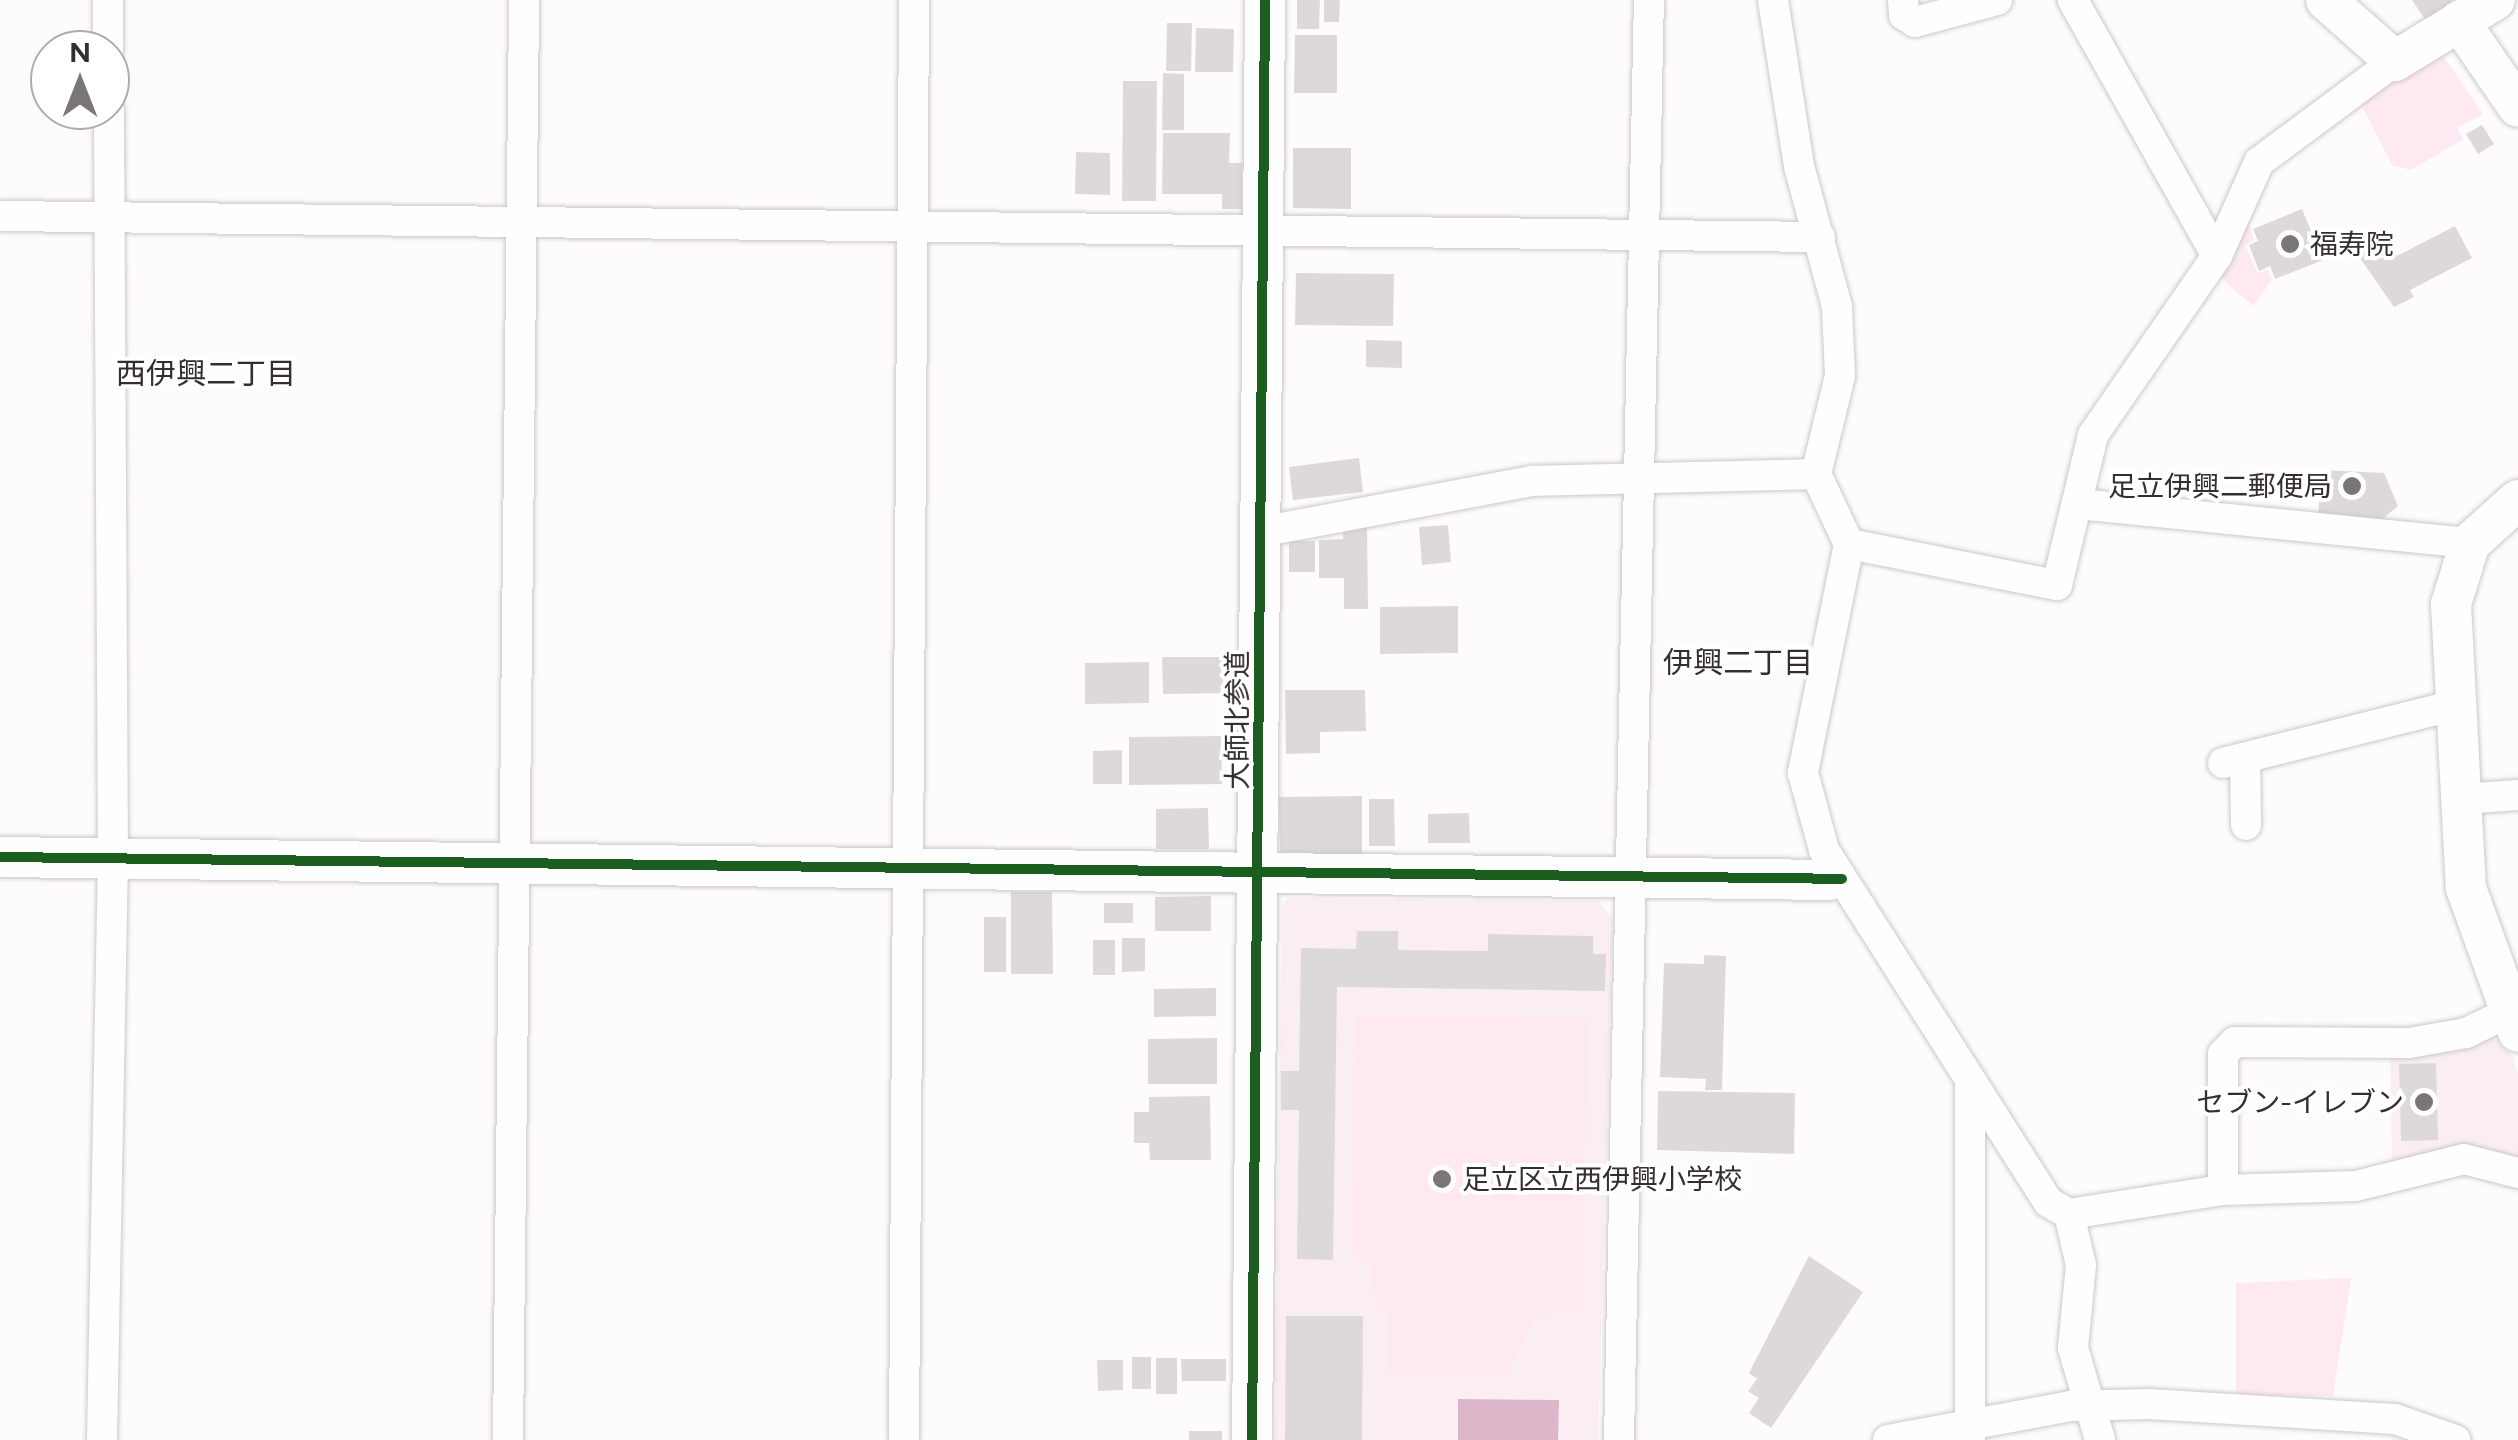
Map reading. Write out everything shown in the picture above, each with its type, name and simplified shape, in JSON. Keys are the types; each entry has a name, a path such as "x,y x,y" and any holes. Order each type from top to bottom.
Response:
{"street":[{"path":"108,0 108,30"},
{"path":"508,1440 524,0"},
{"path":"904,1440 912,868 914,0"},
{"name":"大師北参道","path":"1252,1440 1265,0"},
{"path":"1619,1440 1650,0"},
{"path":"1773,0 1799,166 1838,307 1840,376 1816,474 1849,544 1802,773 1836,880 2030,1181 2068,1214 2081,1265 2073,1348 2100,1440"},
{"path":"1903,0 1904,14 1915,22 1997,0"},
{"path":"2073,0 2217,256"},
{"path":"2326,0 2395,60"},
{"path":"1849,544 2057,585 2093,435 2217,256 2258,162 2395,60 2495,0"},
{"path":"2459,22 2518,107"},
{"path":"102,1440 113,858 108,130"},
{"path":"0,216 1820,237"},
{"path":"1260,532 1533,481 1816,474"},
{"path":"2223,1190 2222,1054 2235,1042 2409,1043 2514,1022 2466,888 2460,704 2451,604 2470,543 2518,500"},
{"path":"2078,504 2470,543"},
{"path":"2246,825 2234,760 2460,704"},
{"path":"2462,799 2518,795"},
{"path":"0,857 1836,880"},
{"path":"1970,1086 1970,1432"},
{"path":"2068,1214 2223,1190 2356,1186 2464,1158 2518,1173"},
{"path":"1888,1440 1970,1432 2088,1408 2395,1419 2455,1440"}],"shaded area":[{"path":"2442,54 2483,114 2457,128 2463,139 2411,170 2392,165 2360,102"},
{"path":"2247,220 2254,240 2245,245 2258,273 2268,270 2272,280 2253,306 2218,276"},
{"name":"足立区立西伊興小学校","path":"1289,898 1598,901 1613,918 1598,1440 1275,1440 1282,906"},
{"path":"1355,1015 1588,1018 1583,1309 1535,1317 1508,1373 1387,1373 1388,1312 1376,1312 1371,1266 1351,1255"},
{"path":"2486,1031 2513,1057 2518,1075 2518,1165 2392,1164 2390,1050"},
{"path":"2351,1278 2333,1396 2236,1394 2236,1283"},
{"path":"1458,1399 1559,1400 1558,1440 1458,1440"}],"building":[{"path":"1297,0 1320,0 1319,29 1297,29"},
{"path":"1324,0 1340,0 1339,22 1324,22"},
{"path":"2412,0 2450,0 2453,5 2427,22"},
{"path":"1167,23 1192,23 1191,71 1166,71"},
{"path":"1196,28 1234,29 1233,72 1195,72"},
{"path":"1295,35 1337,35 1337,93 1294,93"},
{"path":"1163,73 1184,74 1184,130 1162,130"},
{"path":"1123,81 1157,81 1156,201 1122,201"},
{"path":"2482,125 2494,144 2478,154 2466,134"},
{"path":"1163,133 1230,133 1229,163 1242,163 1242,209 1222,209 1222,194 1162,194"},
{"path":"1293,148 1351,148 1351,209 1293,208"},
{"path":"1076,152 1110,153 1110,195 1075,194"},
{"path":"2302,209 2323,260 2275,279 2270,266 2259,271 2249,245 2258,241 2253,229"},
{"path":"2455,226 2472,258 2410,290 2414,297 2394,307 2353,248 2385,232 2397,256"},
{"path":"1296,273 1394,274 1393,326 1295,325"},
{"path":"1366,340 1402,341 1402,368 1366,367"},
{"path":"1359,458 1363,492 1293,500 1289,467"},
{"path":"2321,470 2384,473 2398,506 2381,520 2318,516"},
{"path":"1448,525 1451,562 1422,565 1419,527"},
{"path":"1343,528 1367,528 1368,609 1344,609 1344,578 1319,578 1319,540 1343,539"},
{"path":"1289,541 1315,541 1315,572 1289,572"},
{"path":"1458,606 1458,653 1380,654 1380,607"},
{"path":"1162,657 1234,657 1235,693 1163,694"},
{"path":"1149,662 1149,703 1085,704 1085,663"},
{"path":"1285,690 1365,690 1366,731 1320,732 1320,753 1286,754"},
{"path":"1221,736 1222,784 1129,785 1129,737"},
{"path":"1122,750 1122,784 1093,784 1093,751"},
{"path":"1362,796 1362,854 1280,855 1279,797"},
{"path":"1369,799 1394,799 1395,846 1369,846"},
{"path":"1208,808 1209,849 1156,849 1156,809"},
{"path":"1469,813 1470,843 1428,843 1428,814"},
{"path":"1011,892 1052,892 1053,974 1011,974"},
{"path":"1211,896 1211,931 1155,931 1155,897"},
{"path":"1104,903 1133,903 1133,923 1104,923"},
{"path":"984,917 1006,917 1006,972 984,972"},
{"path":"1357,931 1398,931 1398,950 1488,951 1488,934 1593,936 1593,954 1606,954 1605,991 1337,987 1333,1260 1297,1259 1299,1110 1281,1110 1281,1071 1299,1071 1301,948 1356,949"},
{"path":"1122,938 1145,938 1145,971 1122,972"},
{"path":"1093,940 1115,940 1115,975 1093,975"},
{"path":"1704,955 1726,956 1722,1090 1705,1090 1706,1079 1660,1077 1664,963 1704,964"},
{"path":"1216,988 1216,1016 1154,1017 1154,989"},
{"path":"1217,1038 1217,1084 1148,1084 1148,1039"},
{"path":"2436,1063 2438,1140 2401,1141 2399,1064"},
{"path":"1658,1091 1795,1093 1794,1154 1657,1150"},
{"path":"1210,1096 1211,1160 1150,1160 1149,1143 1134,1143 1134,1112 1149,1112 1149,1097"},
{"path":"1809,1256 1863,1292 1771,1428 1749,1413 1759,1398 1748,1391 1757,1379 1749,1373"},
{"path":"1286,1316 1363,1316 1362,1440 1285,1440"},
{"path":"1132,1357 1151,1357 1151,1389 1132,1389"},
{"path":"1156,1358 1177,1358 1177,1394 1156,1394"},
{"path":"1181,1359 1226,1359 1226,1381 1182,1381"},
{"path":"1097,1360 1123,1360 1123,1390 1098,1391"},
{"path":"1189,1431 1222,1431 1222,1440 1189,1440"}],"cycle path":[{"path":"1252,1440 1265,0"},
{"path":"0,857 1842,879"}],"place":[{"name":"福寿院","path":"2290,244"},
{"name":"足立伊興二郵便局","path":"2352,486"},
{"name":"セブン-イレブン","path":"2424,1102"},
{"name":"足立区立西伊興小学校","path":"1442,1179"}],"district":[{"name":"西伊興二丁目","path":"206,374"},
{"name":"伊興二丁目","path":"1738,663"}]}
